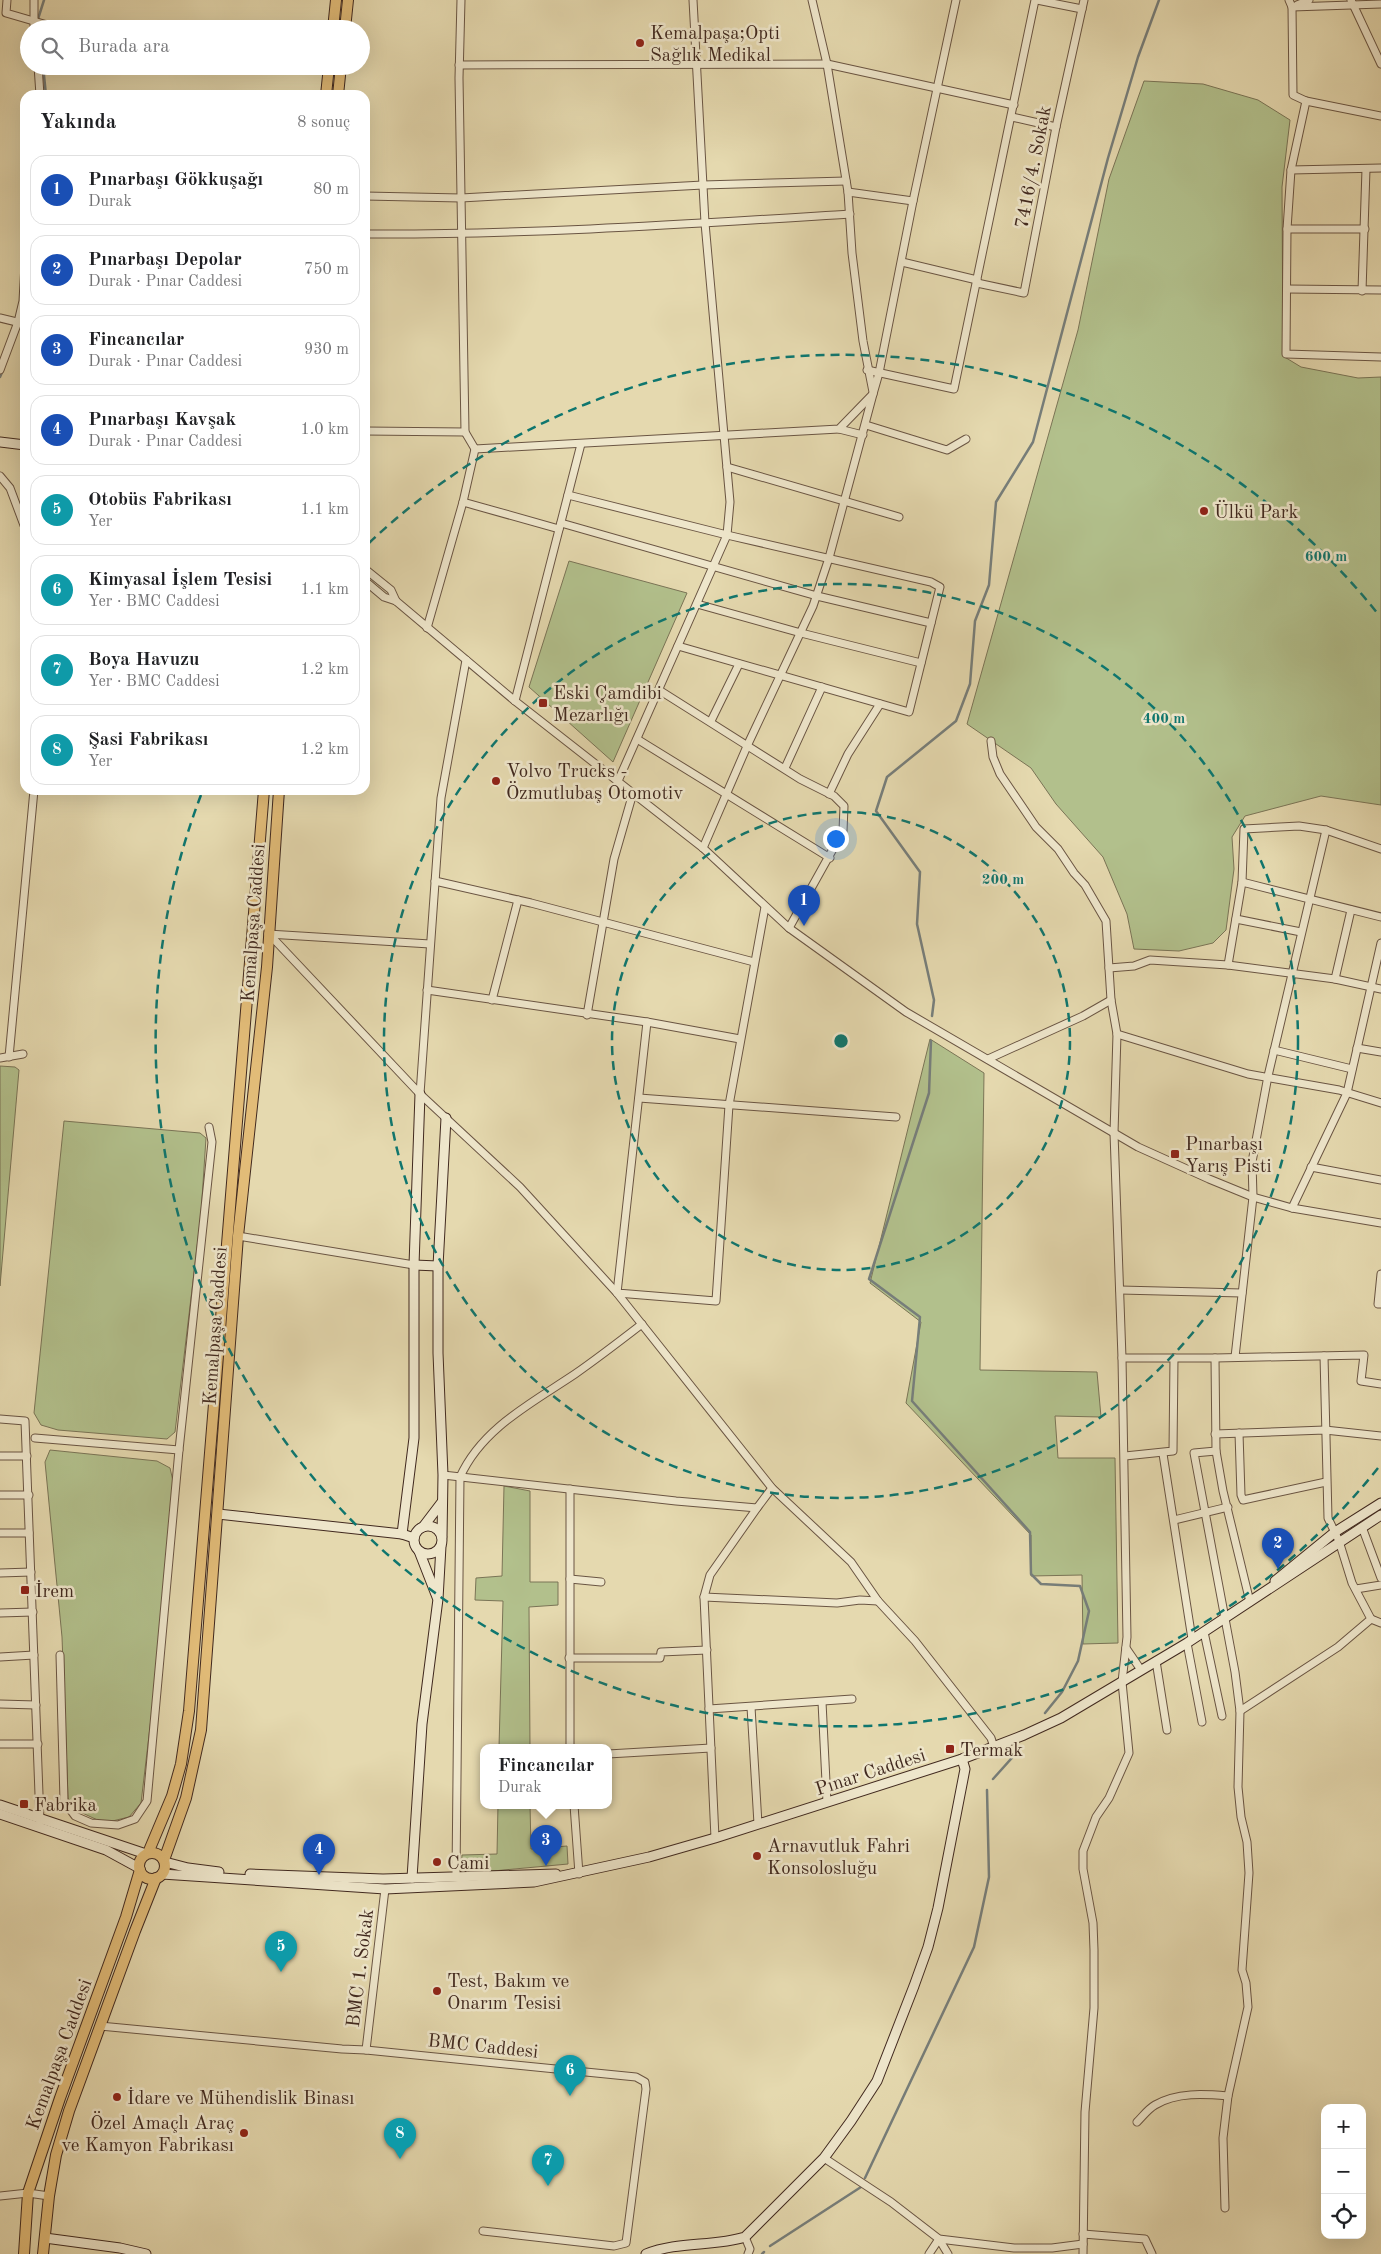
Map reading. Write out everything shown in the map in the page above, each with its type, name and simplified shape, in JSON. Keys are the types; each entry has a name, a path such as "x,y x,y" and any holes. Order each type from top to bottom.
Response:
{"main road":[{"path":"334,20 336,0"},
{"path":"346,20 348,0"},
{"path":"327,90 328,75"},
{"path":"339,90 340,75"},
{"name":"Kemalpaşa Caddesi","path":"24,2254 28,2193 60,2098 126,1917 140,1869 140,1860 147,1854 172,1796 181,1764 189,1711 264,795"},
{"name":"Kemalpaşa Caddesi","path":"43,2254 49,2196 56,2155 100,2026 159,1876 165,1868 164,1861 186,1798 201,1730 238,1236 267,967 279,795"},
{"path":"147,1854 157,1854 164,1861"},
{"path":"140,1869 146,1877 159,1876"}],"street":[{"path":"7,0 6,13 26,20"},
{"path":"34,0 36,20"},
{"path":"427,628 463,502 475,449 465,432 459,65 461,0"},
{"path":"618,781 727,535 730,502 705,223 692,0"},
{"path":"812,0 827,64 848,192 852,253 868,370 873,393"},
{"path":"702,848 748,744 802,633 830,558 879,372 956,0"},
{"path":"868,370 954,389 1036,0 1082,9"},
{"name":"7416/4. Sokak","path":"977,281 1024,293 1056,126 1084,0"},
{"path":"1291,3 1309,0"},
{"path":"1291,3 1352,2 1381,4"},
{"path":"1352,2 1381,64"},
{"path":"1291,3 1293,94 1306,101 1381,116"},
{"path":"459,65 827,64 937,90 1014,105"},
{"path":"39,75 40,90"},
{"path":"1306,101 1291,170 1287,229 1286,354 1381,358"},
{"path":"1012,117 1056,126"},
{"path":"1291,170 1381,168"},
{"path":"1362,291 1366,169"},
{"path":"370,196 461,198 846,181"},
{"path":"848,192 913,201"},
{"path":"370,234 462,234 705,223 850,214"},
{"path":"1287,229 1365,229"},
{"path":"902,262 977,281"},
{"path":"1286,289 1381,290"},
{"path":"0,318 20,323"},
{"path":"0,370 20,325"},
{"path":"839,429 873,393"},
{"path":"866,425 947,450 966,439"},
{"path":"475,449 839,429 863,435"},
{"path":"370,431 465,432"},
{"path":"1,444 20,445"},
{"path":"515,701 581,444"},
{"path":"726,467 899,517"},
{"path":"0,476 10,488 20,515"},
{"path":"568,496 932,582 940,587 909,712 678,646"},
{"path":"463,502 560,526 816,596 931,623"},
{"path":"370,573 391,590 396,601"},
{"path":"370,585 384,597 396,601 515,701 702,848 789,928 906,1012 1138,1147 1253,1197 1292,1208 1381,1222"},
{"path":"697,604 921,663"},
{"path":"402,1534 414,1438 414,1265 420,1094 430,944 442,798 466,660"},
{"path":"711,721 739,664"},
{"path":"785,768 822,688"},
{"path":"659,690 830,794 844,806 842,832 830,858 789,928"},
{"path":"830,794 848,754 880,704"},
{"path":"637,739 830,858"},
{"path":"991,740 993,757 1000,774 1036,827 1058,849 1074,873 1085,885 1106,921 1110,1000 1117,1034 1114,1133 1125,1456 1126,1648 1122,1682 1129,1753 1108,1798 1096,1816 1083,1851 1083,1869 1093,1923 1094,1950 1094,2008 1085,2112 1083,2254"},
{"path":"587,1015 614,859 632,793"},
{"path":"9,1057 12,1002 28,868 34,795"},
{"path":"1228,965 1242,882 1244,829 1299,826 1326,830 1381,849"},
{"path":"1235,1357 1253,1197 1252,1162 1268,1076 1326,830"},
{"path":"435,881 518,900 754,962"},
{"path":"1242,882 1381,917"},
{"path":"492,1000 518,900"},
{"path":"617,1293 716,1301 729,1106 765,907"},
{"path":"1335,979 1351,910"},
{"path":"1236,919 1301,932"},
{"path":"268,934 430,944"},
{"path":"268,934 420,1094 520,1187 617,1293 772,1488 851,1562 878,1601 915,1641 990,1738 994,1747"},
{"path":"1292,1208 1347,1092 1381,943"},
{"path":"1109,968 1134,966 1150,960 1228,965 1335,979 1381,989"},
{"path":"427,990 587,1015 647,1022 740,1039"},
{"path":"988,1059 1083,1016 1110,1000"},
{"path":"617,1293 647,1022"},
{"path":"1117,1034 1248,1074 1268,1076 1347,1092 1381,1102"},
{"path":"1357,1048 1381,1052"},
{"path":"1274,1050 1352,1068"},
{"path":"0,1058 23,1054"},
{"path":"639,1098 896,1117"},
{"path":"412,1878 422,1724 438,1599 442,1541 443,1474 438,1353 438,1266 446,1118"},
{"path":"60,1655 64,1801 75,1816 91,1823 118,1825 135,1819 147,1801 179,1450 212,1142 209,1127"},
{"path":"1311,1167 1381,1180"},
{"path":"238,1236 414,1265 438,1266"},
{"path":"1381,1274 1378,1304 1381,1304"},
{"path":"1120,1290 1242,1293"},
{"path":"456,1877 460,1477 467,1461 481,1442 506,1421 642,1324"},
{"path":"1122,1358 1364,1355 1361,1382 1381,1384"},
{"path":"1324,1356 1328,1518 1339,1541 1356,1589 1371,1619 1381,1624"},
{"path":"1125,1456 1163,1454 1173,1451 1174,1358"},
{"path":"1215,1358 1216,1451 1228,1507 1253,1600"},
{"path":"0,1420 25,1420 40,1823"},
{"path":"1215,1434 1325,1430 1381,1436"},
{"path":"1238,1433 1241,1495 1243,1500 1326,1482"},
{"path":"36,1438 179,1450"},
{"path":"1216,1451 1194,1453 1225,1618 1240,1711 1238,1788 1241,1817 1248,1842 1249,1873 1242,1970 1246,1983 1248,2007 1228,2096 1223,2138 1225,2208"},
{"path":"1163,1454 1202,1722"},
{"path":"0,1456 27,1456"},
{"path":"443,1474 676,1501 757,1508"},
{"path":"570,1488 570,1744"},
{"path":"715,1838 704,1597 710,1576 772,1488"},
{"path":"0,1495 29,1495"},
{"path":"438,1599 414,1538 442,1502"},
{"name":"Pınar Caddesi","path":"1253,1600 1294,1564 1335,1532 1381,1503"},
{"path":"1174,1520 1228,1507"},
{"path":"218,1514 402,1534 414,1538"},
{"name":"Pınar Caddesi","path":"159,1876 385,1889 534,1882 579,1874 715,1838 962,1759 1061,1718 1190,1641 1301,1570 1339,1541 1381,1515"},
{"path":"423,1526 433,1526 437,1529 442,1541"},
{"path":"1362,1527 1381,1578"},
{"path":"0,1533 29,1533"},
{"path":"419,1551 431,1554 442,1541"},
{"path":"0,1573 31,1572"},
{"path":"570,1579 601,1582"},
{"path":"1356,1589 1381,1585"},
{"path":"704,1597 837,1603 860,1600 878,1601"},
{"path":"0,1613 32,1612"},
{"path":"1240,1711 1338,1647 1371,1619 1381,1619"},
{"path":"1204,1632 1222,1716"},
{"path":"1126,1648 1141,1670"},
{"path":"569,1658 660,1658 661,1652 707,1650"},
{"path":"0,1657 34,1655"},
{"path":"1156,1661 1167,1730"},
{"path":"710,1709 750,1708 852,1700"},
{"path":"822,1702 826,1802"},
{"path":"0,1704 36,1705"},
{"path":"750,1708 758,1824"},
{"path":"0,1744 38,1744"},
{"path":"612,1754 711,1748"},
{"path":"646,2254 658,2249 694,2243 731,2241 745,2237 824,2158 851,2122 876,2081 894,2039 925,1955 938,1908 955,1826 965,1769 962,1759"},
{"path":"0,1805 106,1850 140,1869"},
{"path":"574,1809 579,1874"},
{"path":"0,1814 92,1836 147,1854"},
{"name":"Pınar Caddesi","path":"164,1861 213,1872 383,1879 579,1874"},
{"name":"BMC 1. Sokak","path":"366,2050 385,1889"},
{"name":"BMC Caddesi","path":"100,2026 636,2077 645,2082 646,2089 626,2243 614,2246 483,2231"},
{"path":"1137,2122 1155,2105 1179,2097 1199,2094 1228,2096"},
{"path":"824,2158 891,2202 939,2239 948,2254"},
{"path":"0,2196 28,2193 49,2196"},
{"path":"1083,2234 1145,2238 1152,2254"},
{"path":"745,2237 750,2249 748,2254"},
{"path":"45,2238 146,2254"},
{"path":"939,2239 1014,2248 1052,2248 1083,2244"},
{"path":"929,2254 939,2239"}],"green space":[{"name":"Ülkü Park","path":"1144,81 1203,84 1258,100 1290,120 1282,187 1283,356 1301,367 1358,378 1381,377 1381,805 1321,796 1245,816 1232,837 1234,869 1226,930 1213,943 1179,951 1134,949 1127,914 1103,857 1056,804 1031,768 967,724 1078,330 1109,179"},
{"path":"569,561 687,593 613,762 529,687"},
{"path":"930,1039 984,1073 980,1370 1097,1372 1101,1417 1055,1416 1058,1458 1115,1458 1118,1643 1083,1644 1082,1575 1031,1576 1031,1535 906,1403 921,1322 870,1283"},
{"path":"0,1066 15,1067 19,1070 0,1286"},
{"path":"64,1121 200,1133 206,1138 201,1214 175,1432 167,1439 58,1430 41,1425 34,1413"},
{"path":"50,1450 157,1461 170,1468 173,1481 155,1685 141,1803 129,1817 104,1823 76,1810 68,1798 62,1637 45,1462"},
{"path":"504,1486 530,1491 530,1582 558,1582 558,1605 529,1607 530,1744 499,1744 503,1601 475,1600 476,1578 502,1576"},
{"path":"498,1809 530,1809 531,1849 567,1846 568,1864 461,1874 462,1855 497,1854"}],"waterway":[{"path":"38,20 44,0"},
{"path":"932,1016 934,1000 917,924 920,872 876,811 887,777 956,721 970,684 975,621 989,585 996,502 1033,442 1108,158 1138,57 1159,0"},
{"path":"44,75 45,90"},
{"path":"0,377 3,370"},
{"path":"931,1041 929,1093 869,1279 920,1317 912,1401 1030,1532 1031,1574 1041,1584 1080,1586 1089,1611 1078,1661 1062,1692 1045,1713"},
{"path":"993,1779 1018,1751"},
{"path":"865,2178 974,1947 989,1877 987,1790"},
{"path":"770,2246 861,2187"}],"place":[{"name":"Kemalpaşa;Opti Sağlık Medikal","path":"640,43"},
{"name":"Ülkü Park","path":"1204,511"},
{"name":"Eski Çamdibi Mezarlığı","path":"543,703"},
{"name":"Volvo Trucks - Özmutlubaş Otomotiv","path":"496,781"},
{"name":"Pınarbaşı Gökkuşağı","path":"804,926"},
{"name":"Pınarbaşı Yarış Pisti","path":"1175,1154"},
{"name":"Pınarbaşı Depolar","path":"1278,1569"},
{"name":"İrem","path":"25,1590"},
{"name":"Termak","path":"950,1749"},
{"name":"Fabrika","path":"24,1804"},
{"name":"Arnavutluk Fahri Konsolosluğu","path":"757,1856"},
{"name":"Cami","path":"437,1862"},
{"name":"Fincancılar","path":"546,1866"},
{"name":"Pınarbaşı Kavşak","path":"319,1875"},
{"name":"Otobüs Fabrikası","path":"281,1972"},
{"name":"Test, Bakım ve Onarım Tesisi","path":"437,1991"},
{"name":"Kimyasal İşlem Tesisi","path":"570,2096"},
{"name":"İdare ve Mühendislik Binası","path":"117,2097"},
{"name":"Özel Amaçlı Araç ve Kamyon Fabrikası","path":"244,2133"},
{"name":"Şasi Fabrikası","path":"400,2159"},
{"name":"Boya Havuzu","path":"548,2186"}]}
